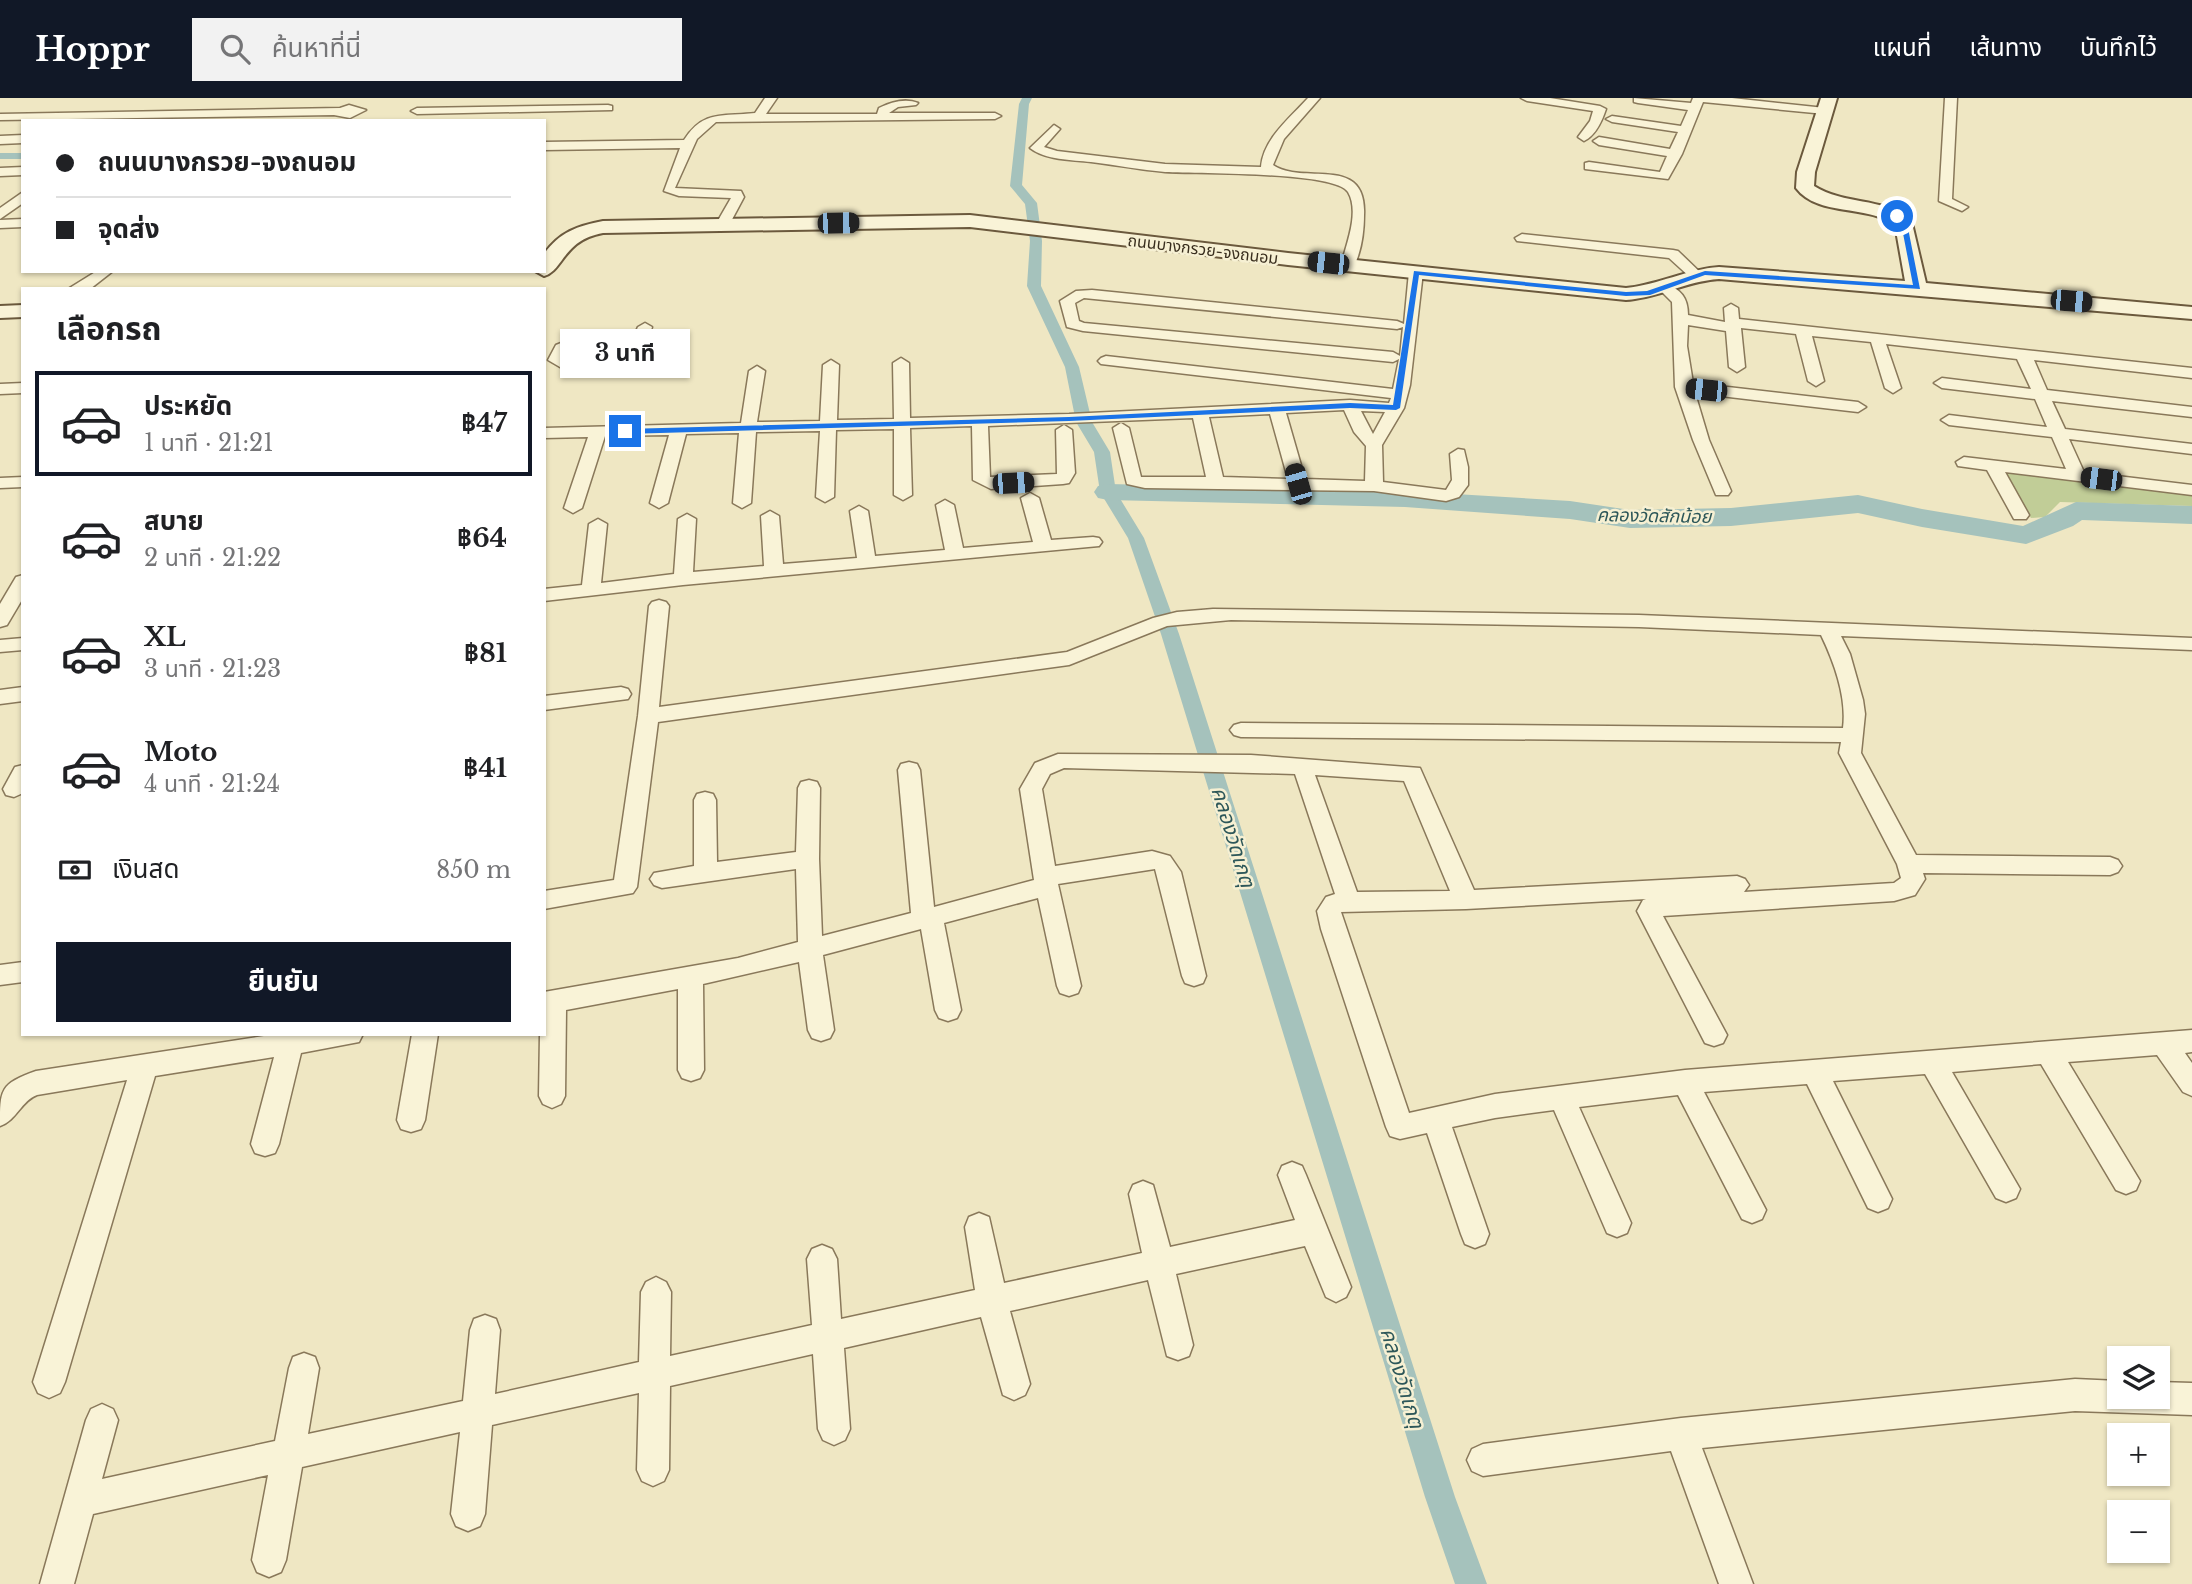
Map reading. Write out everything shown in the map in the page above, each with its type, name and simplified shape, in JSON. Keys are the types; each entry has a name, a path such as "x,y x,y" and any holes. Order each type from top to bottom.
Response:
{"street":[{"path":"217,117 234,98"},
{"path":"0,117 217,117 340,111 353,108 363,98"},
{"path":"414,116 429,98"},
{"path":"756,117 762,114 771,98"},
{"path":"1273,171 1267,166 1272,152 1281,136 1314,98"},
{"path":"1527,98 1600,109 1596,122 1584,137"},
{"path":"1951,98 1945,201 1962,208"},
{"path":"1638,100 1827,104 1806,172 1805,188 1821,198 1876,207 1897,216 1904,223 1917,288"},
{"path":"1590,166 1664,181 1698,101"},
{"path":"883,117 883,110 887,107 912,103"},
{"path":"414,116 608,108"},
{"path":"723,224 738,197 736,194 670,191 688,144 708,121 756,117 995,116"},
{"path":"1612,119 1686,130"},
{"path":"1054,129 1036,148 1055,154 1165,168 1273,171 1341,181 1351,187 1358,208 1358,225 1348,265"},
{"path":"3,142 21,139"},
{"path":"1599,141 1676,154"},
{"path":"546,146 688,144"},
{"path":"0,172 21,171"},
{"path":"0,196 21,196"},
{"path":"0,215 21,198"},
{"name":"ถนนบางกรวย-จงถนอม","path":"546,267 561,243 570,236 589,229 723,224 970,221 1626,294 1648,293 1696,275 1719,273 1917,288 2191,315"},
{"path":"0,224 21,223"},
{"path":"1522,238 1673,254 1696,275"},
{"path":"1374,486 1374,445 1398,401 1401,321 1410,272"},
{"path":"83,287 103,273"},
{"path":"1665,288 1679,298 1683,387 1698,435 1722,491"},
{"path":"1398,354 1083,327 1072,324 1067,301 1081,294 1092,294 1401,321"},
{"path":"0,312 21,311"},
{"path":"1680,325 1701,328 1733,324 2192,373"},
{"path":"1733,324 1737,367"},
{"path":"572,330 552,348 556,360 560,362 629,360 635,356 645,327"},
{"path":"1803,331 1816,381"},
{"path":"1877,339 1893,388"},
{"path":"1350,405 1387,384 1398,354"},
{"path":"2024,356 2078,477"},
{"path":"1106,361 1379,390 1398,401"},
{"path":"901,363 903,495"},
{"path":"825,498 831,365"},
{"path":"742,503 748,428 757,371"},
{"path":"1942,383 2192,412"},
{"path":"1683,387 1858,407"},
{"path":"0,389 21,388"},
{"path":"546,433 980,421 1067,425 1398,401"},
{"path":"1350,405 1362,432 1374,445"},
{"path":"1277,409 1298,484"},
{"path":"1200,414 1216,482"},
{"path":"1949,420 2192,449"},
{"path":"980,421 982,480 990,484 1063,479 1066,473 1067,425"},
{"path":"1117,422 1133,480 1145,483 1374,486 1446,496 1457,494 1461,488 1458,454"},
{"path":"659,503 679,429"},
{"path":"573,508 598,432"},
{"path":"1964,462 2192,490"},
{"path":"1993,466 2020,514"},
{"path":"0,484 21,482"},
{"path":"1031,498 1043,546"},
{"path":"945,505 955,554"},
{"path":"859,511 867,562"},
{"path":"770,516 774,571"},
{"path":"683,579 687,519"},
{"path":"591,589 598,524"},
{"path":"546,595 683,579 1093,542"},
{"path":"0,621 21,584"},
{"path":"546,900 625,887 648,716 659,606"},
{"path":"648,716 1069,658 1093,651 1144,628 1186,617 1231,614 1756,625 2192,644"},
{"path":"1714,1035 1649,911 1651,906 1894,892 1907,889 1913,879 1909,864 1850,753 1855,714 1853,700 1840,654 1828,630"},
{"path":"0,646 21,644"},
{"path":"0,697 21,694"},
{"path":"546,703 621,694"},
{"path":"1241,730 1852,735"},
{"path":"1069,986 1046,882 1031,789 1034,775 1048,763 1082,760 1188,760 1412,774 1466,900"},
{"path":"909,770 927,917 948,1010"},
{"path":"1305,776 1349,901"},
{"path":"809,788 807,859 810,949 821,1030"},
{"path":"705,800 706,871"},
{"path":"662,879 807,859"},
{"path":"552,1096 549,1002 738,968 1046,882 1152,860 1162,862 1168,872 1194,976"},
{"path":"1909,864 2110,866"},
{"path":"1737,885 1466,900 1349,901 1334,904 1329,911 1400,1127 1495,1106 1685,1082 2192,1041"},
{"path":"0,975 21,972"},
{"path":"691,977 691,1070"},
{"path":"0,1114 20,1089 36,1083 338,1036"},
{"path":"411,1121 425,1036"},
{"path":"265,1144 290,1044"},
{"path":"2164,1044 2192,1084"},
{"path":"2048,1053 2126,1181"},
{"path":"1932,1062 2006,1189"},
{"path":"49,1382 144,1068"},
{"path":"1814,1070 1878,1199"},
{"path":"1685,1082 1752,1210"},
{"path":"1562,1096 1617,1223"},
{"path":"1436,1119 1475,1234"},
{"path":"1292,1175 1336,1287"},
{"path":"1143,1194 1178,1345"},
{"path":"979,1227 992,1301 1014,1384"},
{"path":"80,1500 1313,1230"},
{"path":"822,1259 834,1429"},
{"path":"653,1470 656,1292"},
{"path":"468,1514 485,1330"},
{"path":"269,1560 304,1368"},
{"path":"1483,1460 1681,1434 2075,1395 2192,1399"},
{"path":"57,1584 102,1420"},
{"path":"1681,1434 1736,1584"}],"green space":[{"path":"1992,463 2192,489 2192,506 2060,502 2045,517 2031,518"}],"waterway":[{"name":"คลองวัดเกตุ","path":"1027,98 1024,104 1016,186 1031,203 1036,241 1034,286 1072,367 1084,422 1102,452 1108,492 1136,538 1170,634 1440,1497 1471,1584"},
{"path":"0,156 21,156"},
{"name":"คลองวัดสักน้อย","path":"1108,492 1405,499 1570,510 1630,519 1731,517 1858,504 1922,518 2026,535 2063,520 2076,511 2192,515"}],"route":[{"path":"625,431 1069,419 1350,405 1396,408 1416,272 1626,294 1648,293 1705,273 1917,288 1904,223 1897,216"}]}
